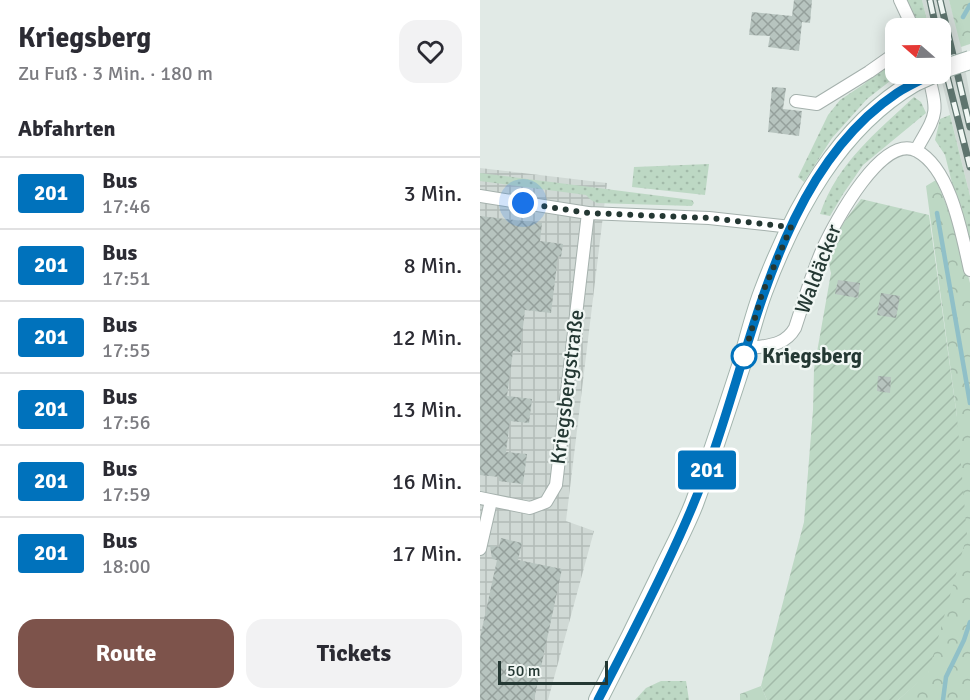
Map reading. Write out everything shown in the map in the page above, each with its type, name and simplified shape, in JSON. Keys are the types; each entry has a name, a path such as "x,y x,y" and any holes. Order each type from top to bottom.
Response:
{"street":[{"path":"900,0 908,18"},
{"path":"796,101 817,104 885,60"},
{"path":"951,66 970,60"},
{"path":"598,700 693,507 717,441 762,294 791,227 814,185 852,133 878,108 913,84"},
{"path":"925,84 936,108 933,120 916,150 932,163 945,185 959,222 970,270"},
{"name":"Waldäcker","path":"746,349 780,343 790,337 823,248 840,214 869,173 887,156 904,149 916,150"},
{"path":"480,196 588,213 709,218 791,227"},
{"name":"Kriegsbergstraße","path":"480,549 485,500 530,508 546,502 556,485 588,213"}],"shaded area":[{"path":"922,0 949,0 959,34 970,96 970,196 942,84 951,84 951,18 926,18"},
{"path":"480,168 607,183 566,521 594,531 548,700 480,700"}],"green space":[{"path":"907,0 922,0 926,18 914,18"},
{"path":"949,0 970,0 970,44 961,47"},
{"path":"885,65 886,84 867,99 832,138 804,182 798,177 828,115 840,100 864,84"},
{"path":"914,97 921,102 926,113 863,165 830,216 820,214 847,164"},
{"path":"950,115 970,196 970,255 945,155 935,140 940,119"},
{"path":"709,164 705,195 632,187 634,167"},
{"path":"480,173 692,200 694,203 692,206 597,203 586,195 480,181"},
{"path":"936,180 956,228 970,283 970,700 898,700 928,673 957,417 926,186"},
{"path":"861,199 929,215 957,417 967,535 928,674 898,700 767,700 761,686 804,522 814,369 831,273 830,253 837,233"},
{"path":"661,681 686,681 689,700 635,700 646,688"},
{"path":"761,686 767,700 740,700 740,694"}],"building":[{"path":"794,0 812,0 810,23 802,22 799,51 768,47 770,36 749,35 752,12 792,16"},
{"path":"772,87 786,88 783,109 802,111 799,136 768,132"},
{"path":"480,216 542,223 540,241 563,244 561,257 558,256 551,313 525,310 520,352 513,351 507,396 532,399 529,423 510,421 506,452 527,454 523,484 499,481 499,477 480,475"},
{"path":"838,280 860,283 858,298 835,294"},
{"path":"881,293 900,296 896,318 877,315"},
{"path":"878,376 891,377 890,393 877,391"},
{"path":"501,538 522,543 518,560 562,569 534,700 480,700 480,638 497,560 492,559 490,545 499,547"}],"waterway":[{"path":"963,17 970,5"},
{"path":"937,213 970,403"},
{"path":"943,700 946,677 970,622"}],"railway":[{"path":"930,0 934,18"},
{"path":"940,0 970,127"},
{"path":"949,84 970,167"}],"bus line":[{"name":"201","path":"598,700 693,507 710,462 762,294 791,227 814,185 852,133 878,108 912,84"}],"place":[{"name":"Kriegsberg","path":"744,356"}],"route":[{"path":"523,203 588,213 709,218 791,227 762,294 744,356"}]}
